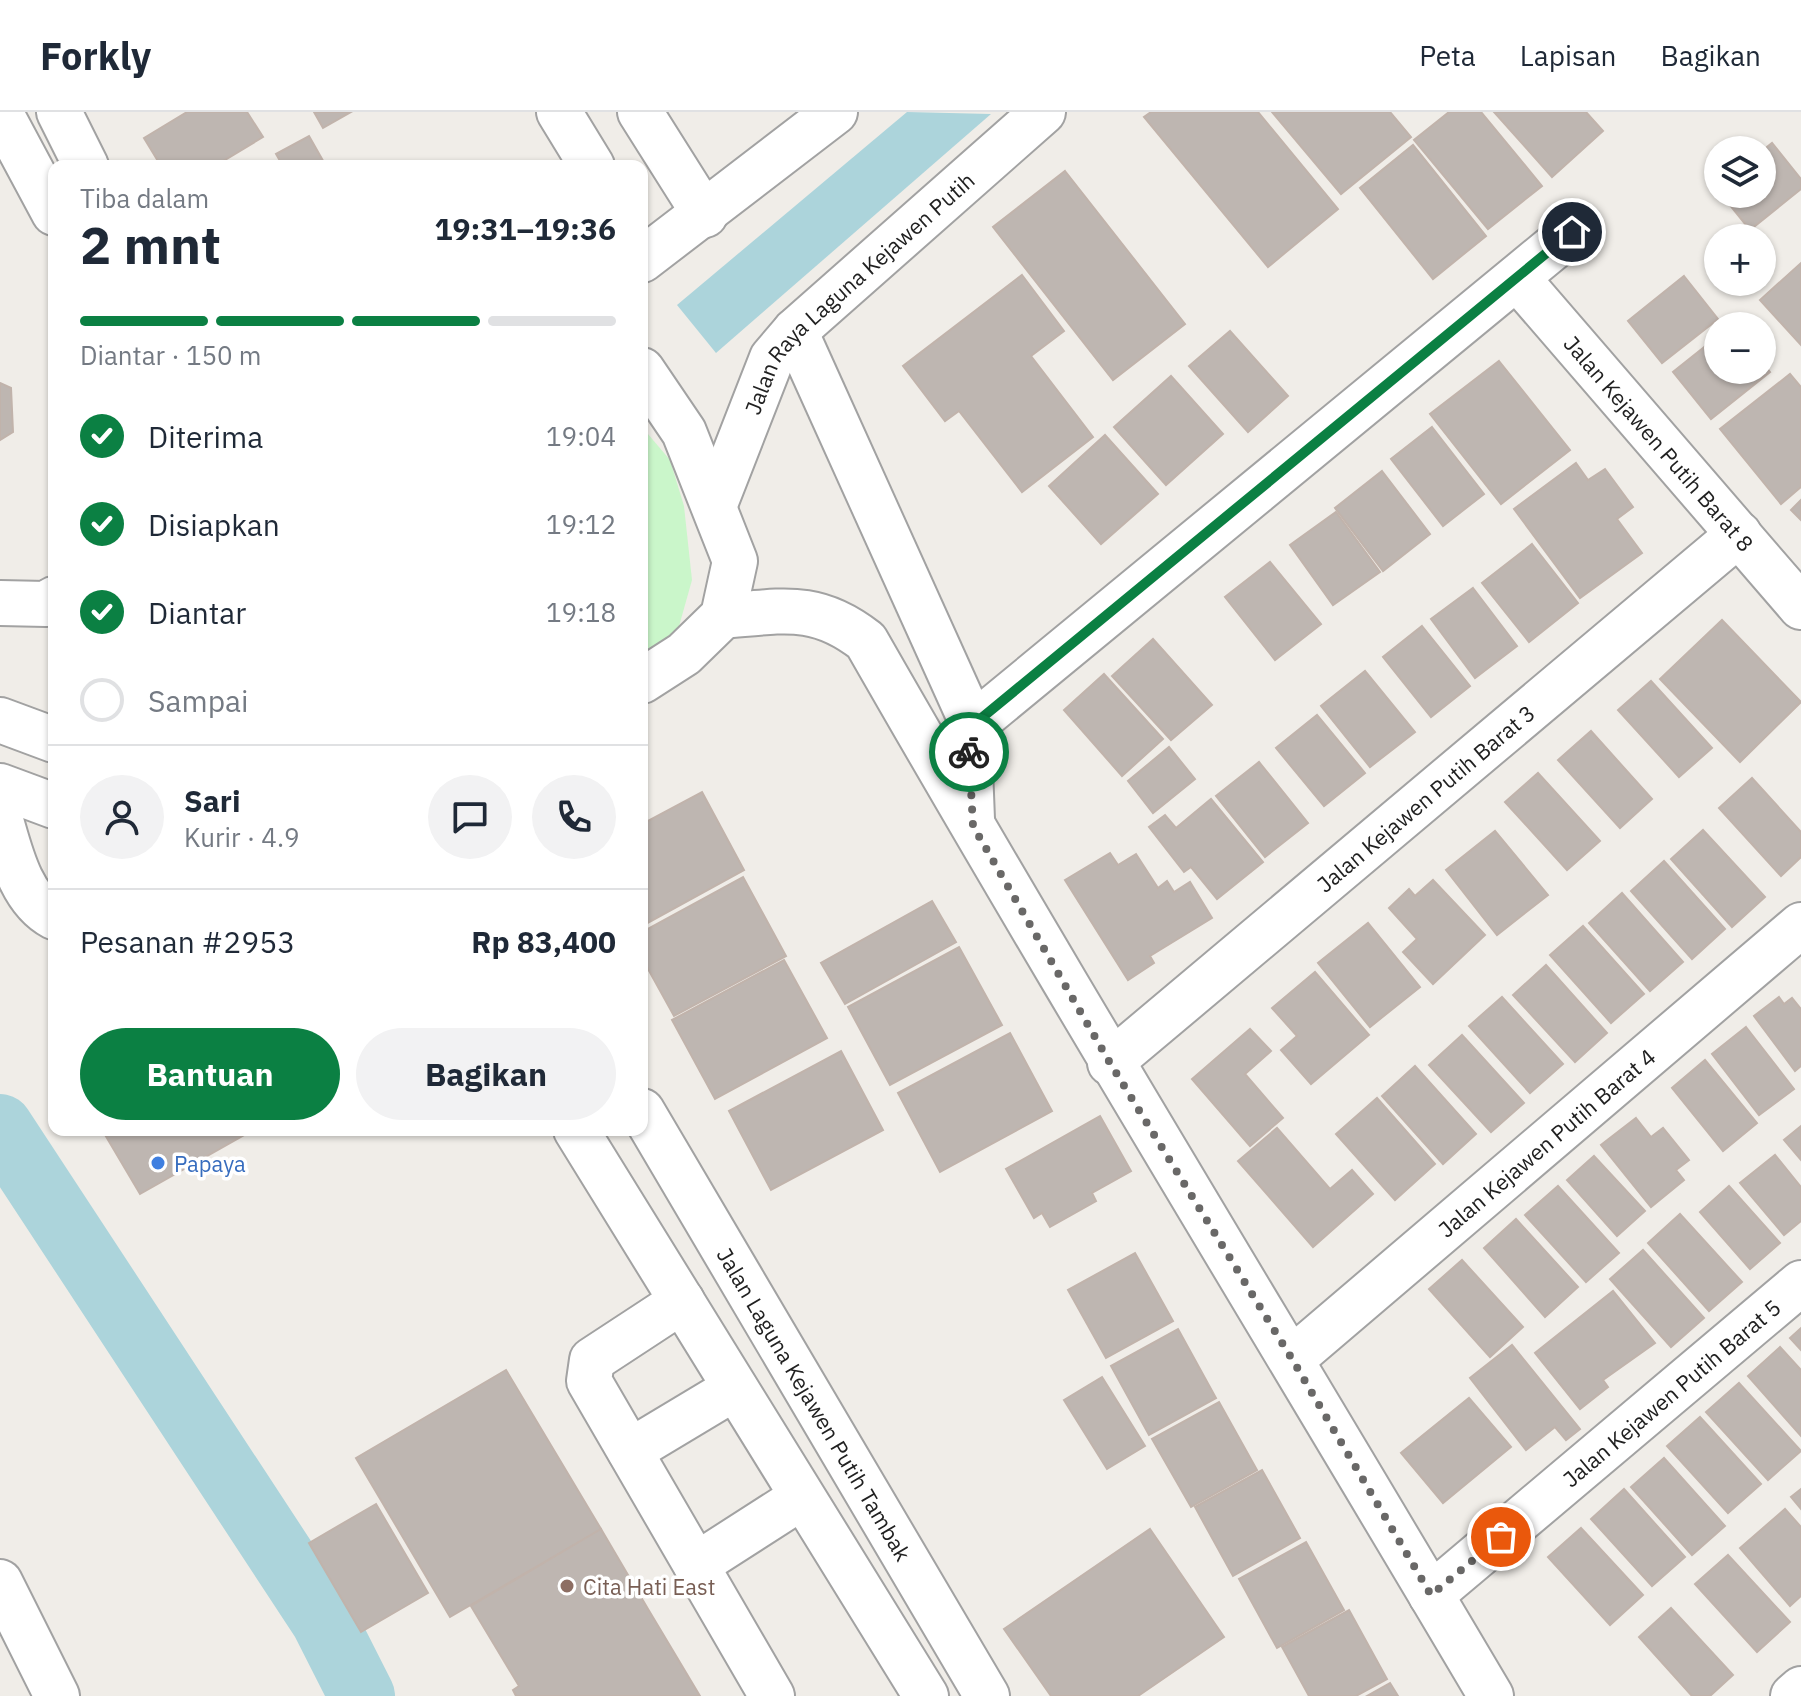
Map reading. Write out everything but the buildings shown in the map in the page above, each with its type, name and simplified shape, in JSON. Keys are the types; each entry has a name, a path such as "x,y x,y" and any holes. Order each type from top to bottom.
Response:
{"street":[{"path":"0,112 48,202"},
{"path":"59,112 83,160"},
{"path":"559,112 588,160"},
{"path":"640,112 705,215"},
{"path":"648,251 705,215 835,112"},
{"name":"Jalan Raya Laguna Kejawen Putih","path":"715,504 772,358 795,331 1043,112"},
{"path":"973,725 1572,232"},
{"name":"Jalan Kejawen Putih Barat 8","path":"1517,278 1801,607"},
{"path":"795,331 973,725 969,767 973,826"},
{"path":"648,379 684,432 735,561 723,616 684,654 648,677"},
{"name":"Jalan Kejawen Putih Barat 3","path":"1110,1063 1739,534"},
{"path":"0,603 48,603"},
{"path":"723,616 798,609 843,623 866,641 1110,1063 1292,1359 1491,1696"},
{"path":"0,720 48,738"},
{"path":"0,786 48,804"},
{"path":"0,817 26,890 41,910 48,914"},
{"name":"Jalan Kejawen Putih Barat 4","path":"1292,1359 1801,925"},
{"name":"Jalan Laguna Kejawen Putih Tambak","path":"648,1121 987,1696"},
{"path":"580,1136 926,1696"},
{"name":"Jalan Kejawen Putih Barat 5","path":"1431,1595 1801,1283"},
{"path":"682,1301 589,1365 589,1381 772,1696"},
{"path":"630,1451 735,1388"},
{"path":"696,1565 802,1497"},
{"path":"0,1582 57,1696"},
{"path":"886,1632 931,1601"},
{"path":"1793,1696 1801,1689"}],"green space":[{"path":"648,434 670,460 684,506 692,580 676,637 648,653"}],"water":[{"path":"907,112 991,114 716,353 677,305"}],"waterway":[{"path":"0,1127 324,1621 362,1696"}],"way so far":[{"path":"969,752 973,826 1110,1063 1292,1359 1431,1595 1501,1537"}],"place":[{"name":"Papaya","path":"158,1163"},
{"name":"Cita Hati East","path":"567,1586"}],"route":[{"path":"969,752 973,725 1572,232"}]}
